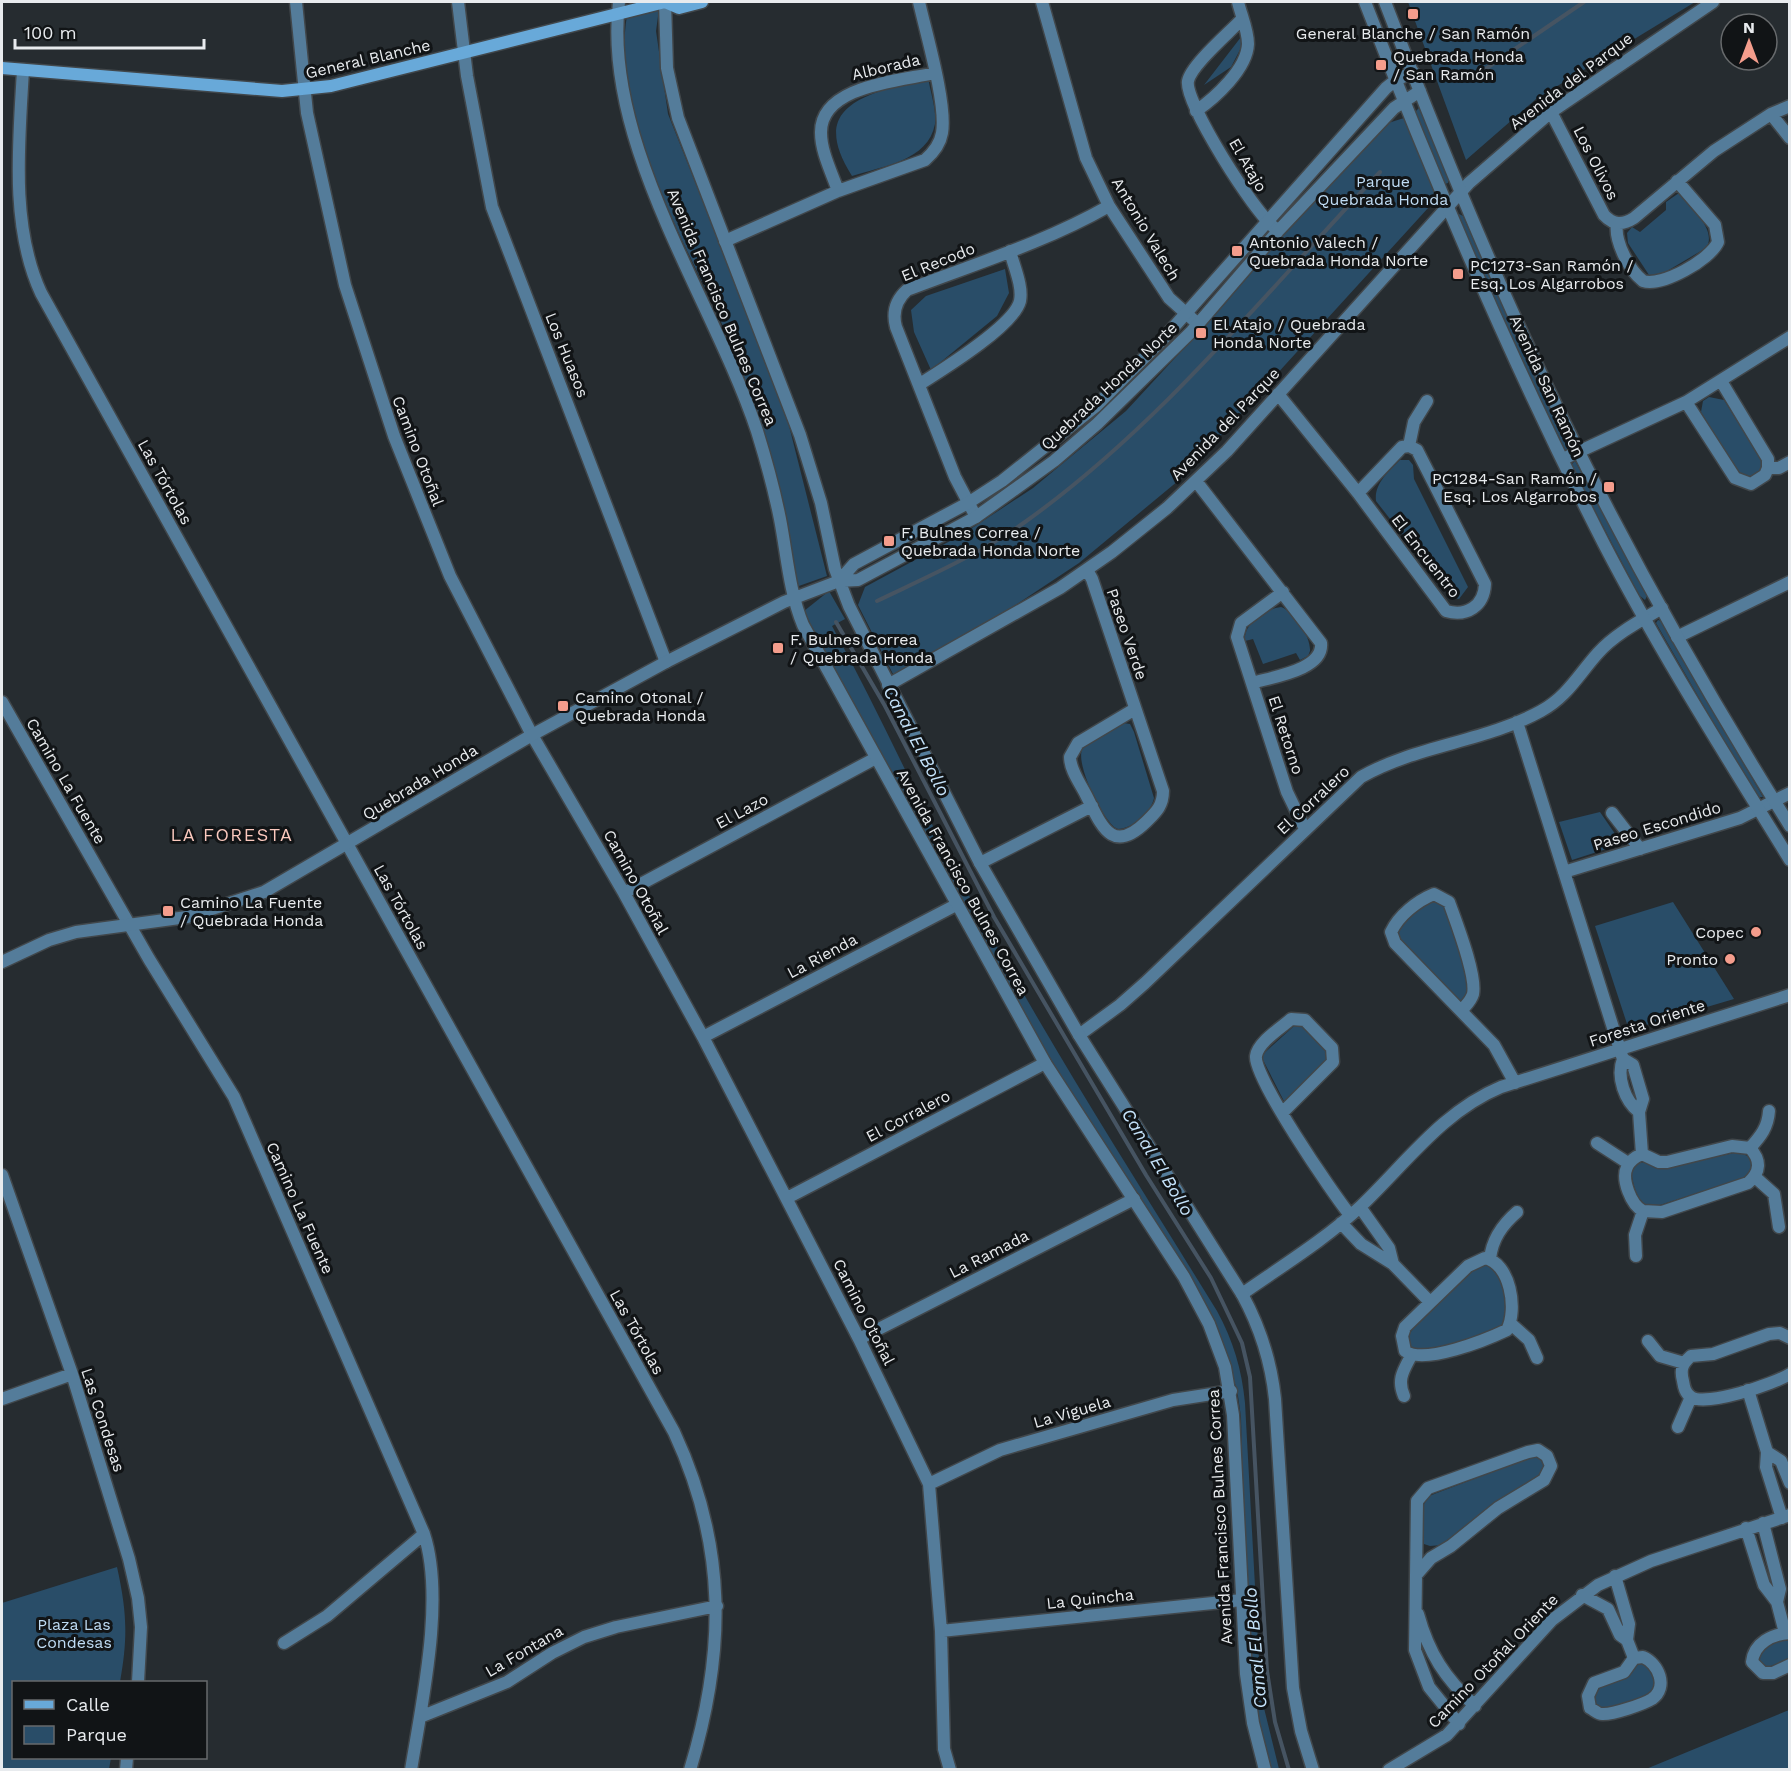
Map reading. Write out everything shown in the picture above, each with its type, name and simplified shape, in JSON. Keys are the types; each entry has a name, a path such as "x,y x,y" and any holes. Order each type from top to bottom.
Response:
{"main road":[{"name":"General Blanche","path":"2,68 303,91 331,86 665,2 679,8 702,2"}],"street":[{"name":"Camino Otoñal","path":"296,2 303,91 317,171 342,273 394,436 450,576 532,735 624,893 703,1037 860,1339 929,1484 941,1632 944,1749 950,1770"},
{"name":"Los Huasos","path":"459,2 464,53 492,207 666,662"},
{"name":"Avenida Francisco Bulnes Correa","path":"619,2 622,81 633,130 675,241 736,377 756,430 780,517 793,598 803,626 1045,1063 1184,1277 1209,1324 1231,1390 1249,1699 1265,1770"},
{"name":"Avenida Francisco Bulnes Correa","path":"665,2 663,23 667,68 676,110 800,435 821,503 839,581 888,685 980,863 1079,1035 1242,1294 1264,1342 1273,1378 1293,1688 1301,1731 1313,1770"},
{"name":"Alborada","path":"725,241 838,191 925,160 932,154 940,139 943,125 935,73 919,2"},
{"name":"Antonio Valech","path":"1042,2 1086,158 1109,206 1168,298 1197,324"},
{"path":"1196,111 1234,74 1243,59 1248,46 1238,2"},
{"name":"Avenida San Ramón","path":"1365,2 1446,207 1604,545 1645,618 1790,860"},
{"name":"Avenida San Ramón","path":"1386,2 1461,192 1522,335 1579,451 1677,637 1790,826"},
{"name":"Avenida del Parque","path":"888,685 1032,606 1087,570 1144,527 1196,481 1461,192 1551,112 1713,2"},
{"name":"El Atajo","path":"1242,19 1192,71 1188,88 1196,111 1251,204 1266,222 1278,231"},
{"name":"Las Tórtolas","path":"23,70 21,214 25,250 34,279 674,1432 704,1511 713,1558 717,1606 711,1687 690,1770"},
{"name":"Quebrada Honda Norte","path":"839,581 854,564 968,502 1034,458 1096,406 1142,362 1396,80 1413,72"},
{"name":"Alborada","path":"838,191 821,133 824,118 831,104 850,93 935,73"},
{"name":"Quebrada Honda Norte","path":"839,581 858,580 976,517 1054,461 1097,424 1197,324 1278,231 1404,99 1420,91"},
{"name":"Los Olivos","path":"1551,112 1604,215 1617,223 1634,218 1714,151 1771,114 1790,106"},
{"path":"1771,114 1790,138"},
{"name":"Los Olivos","path":"1617,223 1618,240 1636,275 1643,282 1663,282 1710,253 1718,242 1715,225 1677,181"},
{"name":"El Recodo","path":"976,517 954,477 920,384 896,327 894,315 898,301 908,290 1088,219 1109,206"},
{"path":"920,384 967,353 1015,312 1020,301 1020,288 1010,251"},
{"path":"1563,459 1686,402 1790,337"},
{"path":"1686,402 1735,478 1751,484 1765,475 1768,459 1721,381"},
{"name":"El Encuentro","path":"1278,394 1358,493 1446,611 1464,613 1474,608 1483,597 1485,584 1420,454 1409,446"},
{"path":"1358,493 1402,447 1409,446 1414,422 1427,401"},
{"path":"1768,468 1779,468 1790,462"},
{"name":"El Retorno","path":"1196,481 1318,638 1320,654 1309,665 1252,683"},
{"name":"Paseo Verde","path":"1087,570 1136,709 1161,783 1163,795 1161,805 1134,833 1122,837 1105,830 1070,763 1072,750 1078,743 1136,709"},
{"name":"Quebrada Honda","path":"2,962 62,936 90,929 186,917 239,902 264,892 532,735 666,662 793,598 839,581"},
{"path":"1677,637 1790,582"},
{"name":"El Retorno","path":"1283,592 1241,623 1237,631 1237,640 1287,792 1305,829"},
{"name":"El Corralero","path":"1079,1035 1137,990 1345,789 1376,768 1517,722 1557,700 1577,682 1599,652 1662,608"},
{"name":"Camino La Fuente","path":"2,702 234,1097 424,1534 430,1556 434,1589 420,1717 411,1770"},
{"path":"1517,722 1621,1054 1619,1069 1629,1104 1639,1112 1641,1154"},
{"name":"El Lazo","path":"624,893 876,758"},
{"name":"Paseo Escondido","path":"1564,872 1740,818 1790,793"},
{"path":"980,863 1015,848 1092,806"},
{"path":"1612,813 1640,849"},
{"path":"1462,1010 1471,1001 1474,992 1466,953 1449,902 1434,894 1423,898 1396,921 1391,932 1395,944 1494,1045 1515,1083"},
{"name":"La Rienda","path":"703,1037 956,905"},
{"name":"Foresta Oriente","path":"1242,1294 1350,1215 1455,1113 1487,1092 1621,1054 1790,995"},
{"path":"1283,1112 1333,1062 1332,1048 1305,1020 1291,1019 1258,1049 1257,1068 1327,1187 1350,1215 1389,1248 1393,1264"},
{"name":"El Corralero","path":"787,1198 1045,1063"},
{"path":"1750,1148 1763,1133 1768,1123 1769,1111"},
{"path":"1597,1143 1628,1163"},
{"path":"1641,1154 1659,1162 1667,1162 1732,1146 1750,1148"},
{"path":"1641,1154 1628,1163 1625,1170 1628,1188 1635,1203 1643,1211 1662,1212 1707,1199 1748,1183 1755,1177 1758,1161 1750,1148"},
{"name":"Las Condesas","path":"2,1175 72,1374 129,1559 138,1598 141,1627 138,1681"},
{"path":"1755,1177 1774,1194 1779,1227"},
{"name":"La Ramada","path":"860,1339 1134,1199"},
{"path":"1636,1256 1635,1235 1643,1211"},
{"path":"1490,1259 1491,1245 1505,1222 1517,1212"},
{"path":"1350,1215 1361,1244 1393,1264 1430,1301"},
{"path":"1478,1259 1490,1259 1501,1268 1513,1305 1507,1330 1432,1356 1411,1356 1405,1351 1402,1336 1405,1327 1468,1266 1478,1259"},
{"path":"1510,1323 1529,1340 1537,1358"},
{"path":"1789,1338 1780,1333 1769,1334 1713,1354 1690,1356 1683,1363 1681,1372 1685,1391 1691,1397 1703,1401 1748,1390 1790,1374"},
{"path":"1648,1341 1660,1356 1683,1363"},
{"path":"1404,1396 1400,1385 1411,1356"},
{"path":"2,1399 72,1374"},
{"name":"La Viguela","path":"929,1484 1000,1450 1173,1400 1231,1390"},
{"path":"1748,1390 1767,1452 1766,1467 1786,1516"},
{"path":"1678,1427 1691,1397"},
{"path":"1417,1574 1427,1561 1498,1508 1546,1478 1551,1466 1547,1456 1541,1451 1531,1451 1426,1490 1416,1504 1415,1650 1429,1687 1460,1724"},
{"path":"1767,1452 1781,1461 1790,1482"},
{"name":"Camino Otoñal Oriente","path":"1389,1770 1433,1745 1460,1724 1539,1633 1582,1595 1615,1576 1746,1528 1786,1516"},
{"path":"1763,1523 1780,1589 1777,1602"},
{"path":"1746,1528 1764,1585 1777,1602 1787,1633 1765,1640 1755,1648 1752,1662 1763,1673 1773,1673 1790,1665"},
{"path":"284,1643 327,1616 424,1534"},
{"path":"1416,1541 1426,1551 1442,1551"},
{"path":"1615,1576 1629,1624 1627,1640 1634,1658"},
{"path":"1582,1595 1608,1609 1620,1635 1627,1640"},
{"name":"La Quincha","path":"941,1632 1242,1600"},
{"name":"La Fontana","path":"420,1717 507,1682 552,1653 585,1637 616,1627 717,1606"},
{"path":"1417,1610 1427,1641 1441,1668 1449,1681 1475,1706"},
{"path":"1634,1658 1643,1658 1656,1666 1660,1685 1658,1692 1652,1698 1610,1714 1600,1714 1590,1708 1588,1696 1594,1683 1624,1672 1634,1658"}],"green space":[{"path":"630,2 660,2 656,31 668,114 783,402 827,576 796,587 761,428 744,376 661,192 642,143 629,94 624,47"},
{"name":"Parque Quebrada Honda","path":"1408,2 1695,2 1536,99 1466,160"},
{"path":"1241,37 1243,44 1231,67 1204,85"},
{"path":"928,77 935,119 931,136 914,154 903,160 852,176 839,151 836,132 841,117 851,105 867,96"},
{"path":"1419,108 1448,177 1448,183 1445,184 1415,112"},
{"name":"Parque Quebrada Honda","path":"1404,118 1439,196 1184,476 1079,563 999,616 894,676 858,605 865,587 963,534 1033,488 1126,411 1223,306 1349,159 1385,124"},
{"path":"1679,193 1706,226 1709,241 1706,248 1662,274 1649,275 1628,243 1627,233 1632,227 1640,232 1666,210 1666,202"},
{"path":"1459,214 1463,216 1568,446 1566,451 1519,359 1458,218"},
{"path":"1005,269 1009,293 997,316 931,370 914,332 911,310 926,296"},
{"path":"1709,397 1724,400 1763,462 1755,476 1739,477 1701,412 1703,401"},
{"path":"1400,460 1409,460 1413,465 1414,479 1468,587 1459,599 1451,597 1376,501 1377,489"},
{"path":"1575,461 1647,596 1645,600 1639,595 1571,465"},
{"path":"829,591 845,619 832,626 985,926 1082,1092 1217,1311 1232,1344 1242,1379 1245,1403 1261,1696 1279,1769 1268,1769 1255,1723 1246,1649 1241,1417 1237,1389 1211,1323 1047,1062 826,656 804,611"},
{"path":"1281,607 1292,614 1301,626 1308,639 1310,651 1308,656 1300,660 1296,653 1263,664 1253,639 1245,641 1245,635 1256,618"},
{"path":"1658,620 1661,621 1763,797 1756,797 1656,623"},
{"path":"1123,723 1130,724 1134,732 1154,798 1141,819 1130,826 1118,829 1106,817 1092,792 1082,766 1081,755 1083,748 1091,740"},
{"path":"1600,812 1622,844 1572,860 1559,822"},
{"path":"1433,896 1448,908 1463,951 1469,992 1463,1004 1394,941 1397,921"},
{"path":"1673,902 1734,999 1629,1030 1595,926"},
{"path":"1311,1025 1332,1058 1287,1107 1261,1056 1294,1026"},
{"path":"1738,1152 1750,1157 1751,1160 1752,1168 1746,1177 1651,1208 1642,1202 1636,1193 1631,1172 1635,1163 1648,1162 1661,1169"},
{"path":"1484,1262 1501,1269 1511,1311 1504,1328 1421,1353 1410,1351 1409,1334 1434,1303"},
{"path":"1534,1456 1542,1460 1545,1466 1542,1475 1494,1504 1442,1545 1424,1544 1421,1509 1429,1496"},
{"name":"Plaza Las Condesas","path":"117,1567 125,1624 120,1681 12,1681 12,1759 111,1759 109,1769 2,1769 2,1603"},
{"path":"1789,1637 1789,1659 1763,1669 1757,1662 1764,1646 1780,1638"},
{"path":"1635,1662 1650,1665 1654,1672 1655,1686 1652,1694 1609,1710 1592,1706 1591,1696 1597,1687"},
{"path":"1789,1710 1789,1769 1646,1769"}],"waterway":[{"path":"1481,72 1584,2"},
{"path":"877,601 1008,534 1075,484 1122,443 1211,356 1380,172"},
{"name":"Canal El Bollo","path":"836,622 885,706 994,917 1146,1175 1211,1278 1242,1343 1250,1377 1267,1671 1275,1722 1289,1770"}],"place":[{"name":"General Blanche / San Ramón","path":"1413,14"},
{"name":"Quebrada Honda / San Ramón","path":"1381,65"},
{"name":"Antonio Valech / Quebrada Honda Norte","path":"1237,251"},
{"name":"PC1273-San Ramón / Esq. Los Algarrobos","path":"1458,274"},
{"name":"El Atajo / Quebrada Honda Norte","path":"1201,333"},
{"name":"PC1284-San Ramón / Esq. Los Algarrobos","path":"1609,487"},
{"name":"F. Bulnes Correa / Quebrada Honda Norte","path":"889,541"},
{"name":"F. Bulnes Correa / Quebrada Honda","path":"778,648"},
{"name":"Camino Otonal / Quebrada Honda","path":"563,706"},
{"name":"Camino La Fuente / Quebrada Honda","path":"168,911"},
{"name":"Copec","path":"1756,932"},
{"name":"Pronto","path":"1730,959"}],"district":[{"name":"LA FORESTA","path":"232,834"}]}
